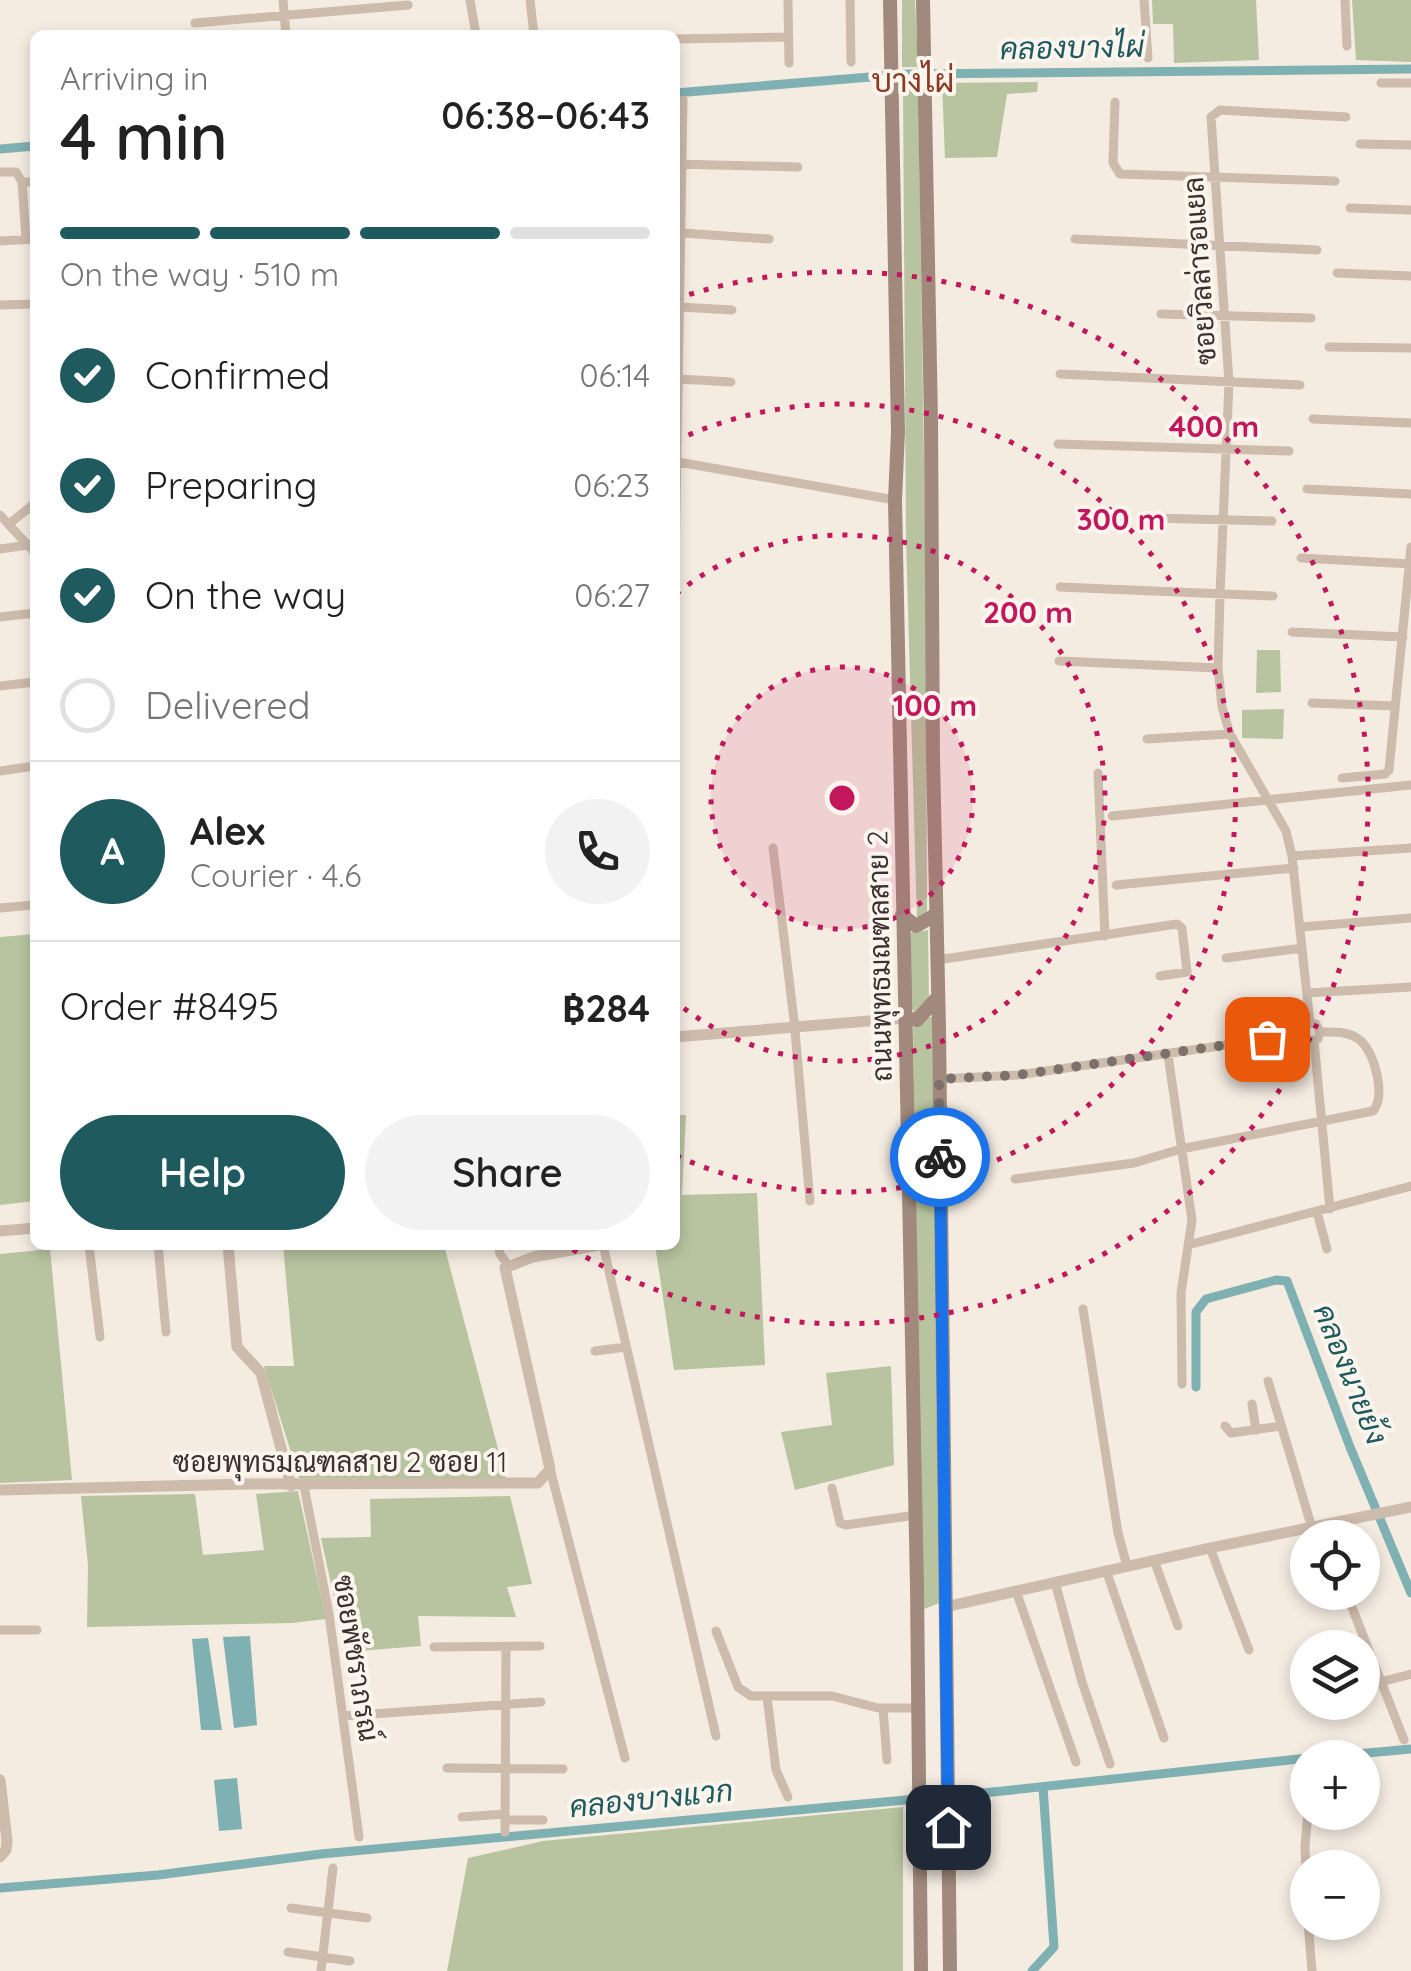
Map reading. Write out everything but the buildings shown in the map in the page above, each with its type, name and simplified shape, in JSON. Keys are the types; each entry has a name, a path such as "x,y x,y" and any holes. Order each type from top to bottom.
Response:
{"main road":[{"name":"ถนนพุทธมณฑลสาย 2","path":"890,0 921,1971"},
{"name":"ถนนพุทธมณฑลสาย 2","path":"923,0 950,1971"},
{"path":"902,915 916,926 935,915"},
{"path":"905,1018 917,1020 938,998"},
{"path":"918,1633 926,1617 944,1607"},
{"path":"917,1706 922,1692 930,1691 945,1706"}],"street":[{"path":"283,0 286,30"},
{"path":"470,0 475,30"},
{"path":"530,0 533,30"},
{"path":"788,0 789,63"},
{"path":"850,0 851,62"},
{"path":"1144,0 1148,58"},
{"path":"1345,0 1347,46"},
{"path":"195,23 408,5"},
{"path":"680,40 788,38"},
{"path":"1381,84 1411,83"},
{"path":"680,138 683,100"},
{"path":"1116,102 1113,163 1120,174 1335,181"},
{"name":"ซอยวิลล่ารอแยล","path":"1310,1023 1293,862 1286,831 1230,734 1222,707 1218,668 1230,382 1214,177 1213,113 1220,110 1346,117"},
{"path":"1360,144 1411,145"},
{"path":"680,164 798,167"},
{"path":"0,172 16,172 22,182 30,239 0,242"},
{"path":"22,182 30,182"},
{"path":"680,192 683,233 680,306 732,310"},
{"path":"1350,208 1411,210"},
{"path":"683,233 768,239"},
{"path":"1074,239 1317,250"},
{"path":"1338,273 1411,276"},
{"path":"0,305 30,304"},
{"path":"1161,314 1311,318"},
{"path":"1329,347 1411,348"},
{"path":"1060,374 1300,385"},
{"path":"680,379 731,382"},
{"path":"1313,419 1411,424"},
{"path":"1058,444 1289,451"},
{"path":"680,463 895,500"},
{"path":"1307,489 1411,494"},
{"path":"9,524 30,507"},
{"path":"0,515 30,543"},
{"path":"1150,518 1272,521"},
{"path":"0,549 30,544"},
{"path":"1342,778 1388,772 1411,547"},
{"path":"1301,558 1410,564"},
{"path":"1060,587 1273,596"},
{"path":"0,617 30,614"},
{"path":"1292,632 1403,636"},
{"path":"1059,661 1218,668"},
{"path":"0,686 30,683"},
{"path":"1312,703 1395,706"},
{"path":"1147,738 1230,734"},
{"path":"0,772 30,767"},
{"path":"1098,773 1105,936"},
{"path":"1112,816 1411,785"},
{"path":"773,848 810,1201"},
{"path":"1116,885 1411,848"},
{"path":"0,908 30,905"},
{"path":"1301,927 1411,918"},
{"path":"937,960 1174,924 1180,926 1187,972 1160,976"},
{"path":"1226,958 1302,948"},
{"path":"1307,993 1411,987"},
{"path":"680,1037 905,1018"},
{"path":"1314,1041 1305,1039 1303,1028 1310,1023 1318,1026 1320,1032"},
{"path":"1320,1032 1314,1041 1330,1209"},
{"path":"1015,1179 1134,1163 1181,1149 1373,1112 1380,1098 1369,1055 1361,1041 1345,1033 1320,1032"},
{"path":"939,1079 1018,1075 1302,1034"},
{"path":"1168,1055 1192,1220 1180,1293 1182,1384"},
{"path":"1188,1245 1411,1186"},
{"path":"1317,1212 1327,1249"},
{"path":"0,1232 30,1229"},
{"path":"90,1250 100,1337"},
{"path":"158,1250 166,1332"},
{"path":"228,1250 237,1347 260,1374 298,1486"},
{"path":"499,1250 509,1266 532,1256 570,1250"},
{"path":"602,1250 716,1736"},
{"name":"ซอยพุทธมณฑลสาย 2 ซอย 11","path":"0,1490 538,1483 550,1469 505,1276 509,1266"},
{"path":"1083,1309 1126,1566"},
{"path":"595,1351 626,1346"},
{"path":"1268,1382 1316,1520"},
{"path":"1252,1404 1256,1430"},
{"path":"1225,1426 1232,1434 1281,1426"},
{"path":"550,1469 625,1758"},
{"name":"ซอยพัชราภรณ์","path":"298,1486 329,1614 359,1837"},
{"path":"832,1488 840,1522 846,1525 916,1515"},
{"path":"1356,1520 1411,1507"},
{"path":"944,1607 1210,1548 1290,1535"},
{"path":"1210,1548 1249,1650"},
{"path":"1154,1560 1178,1626"},
{"path":"1106,1570 1164,1738"},
{"path":"1055,1582 1082,1682 1110,1764"},
{"path":"1016,1590 1076,1762"},
{"path":"0,1630 37,1630"},
{"path":"716,1631 738,1687 751,1696 832,1696 883,1708 917,1706"},
{"path":"434,1647 540,1646"},
{"path":"505,1822 506,1647"},
{"path":"1404,1740 1380,1682 1411,1674"},
{"path":"767,1697 776,1770 788,1797"},
{"path":"344,1716 541,1702"},
{"path":"883,1708 888,1760"},
{"path":"447,1768 563,1769"},
{"path":"0,1780 6,1841 6,1850 0,1857"},
{"path":"462,1817 505,1822 543,1820"},
{"path":"321,1971 332,1868"},
{"path":"292,1908 367,1918"},
{"path":"1310,1940 1312,1971"},
{"path":"288,1952 350,1961"}],"green space":[{"path":"902,0 915,0 918,67 902,67"},
{"path":"1152,0 1256,0 1259,60 1174,63 1173,24 1153,24"},
{"path":"1352,0 1411,0 1411,62 1356,60"},
{"path":"1038,82 1037,92 1007,94 997,157 945,158 942,83"},
{"path":"918,86 927,911 926,918 917,921 906,540 903,87"},
{"path":"1257,650 1280,650 1281,692 1256,693"},
{"path":"1284,709 1283,739 1242,738 1242,710"},
{"path":"928,930 929,1003 916,1014 911,1007 911,933"},
{"path":"30,934 30,1202 0,1205 0,937"},
{"path":"929,1017 939,1603 922,1610 913,1028"},
{"path":"680,1115 686,1115 682,1195 757,1193 765,1365 674,1370 656,1250 680,1250"},
{"path":"50,1250 72,1480 0,1483 0,1254"},
{"path":"283,1250 445,1250 506,1479 299,1478 264,1366 294,1366"},
{"path":"891,1366 894,1465 795,1490 781,1432 832,1425 826,1373"},
{"path":"298,1491 326,1619 87,1627 88,1565 81,1496 195,1494 203,1555 264,1550 256,1494"},
{"path":"510,1496 532,1584 507,1587 516,1617 418,1616 421,1646 346,1652 321,1538 371,1537 370,1499"},
{"path":"903,1807 903,1971 447,1971 468,1858 543,1841"}],"water":[{"path":"250,1636 257,1725 234,1728 223,1637"},
{"path":"208,1638 222,1730 201,1730 192,1639"},
{"path":"237,1778 242,1829 219,1831 214,1780"}],"waterway":[{"name":"คลองบางไผ่","path":"680,93 907,74 1411,69"},
{"name":"คลองบางไผ่","path":"0,149 30,146"},
{"name":"คลองนายย้ง","path":"1196,1387 1196,1312 1206,1299 1276,1280 1287,1281 1411,1593"},
{"name":"คลองบางแวก","path":"1380,1752 1411,1749"},
{"name":"คลองบางแวก","path":"0,1888 1290,1760"},
{"path":"1032,1971 1054,1947 1043,1787"}],"way so far":[{"path":"940,1157 939,1079 1018,1075 1267,1039"}],"district":[{"name":"บางไผ่","path":"913,80"}],"route":[{"path":"940,1157 948,1827"}]}
